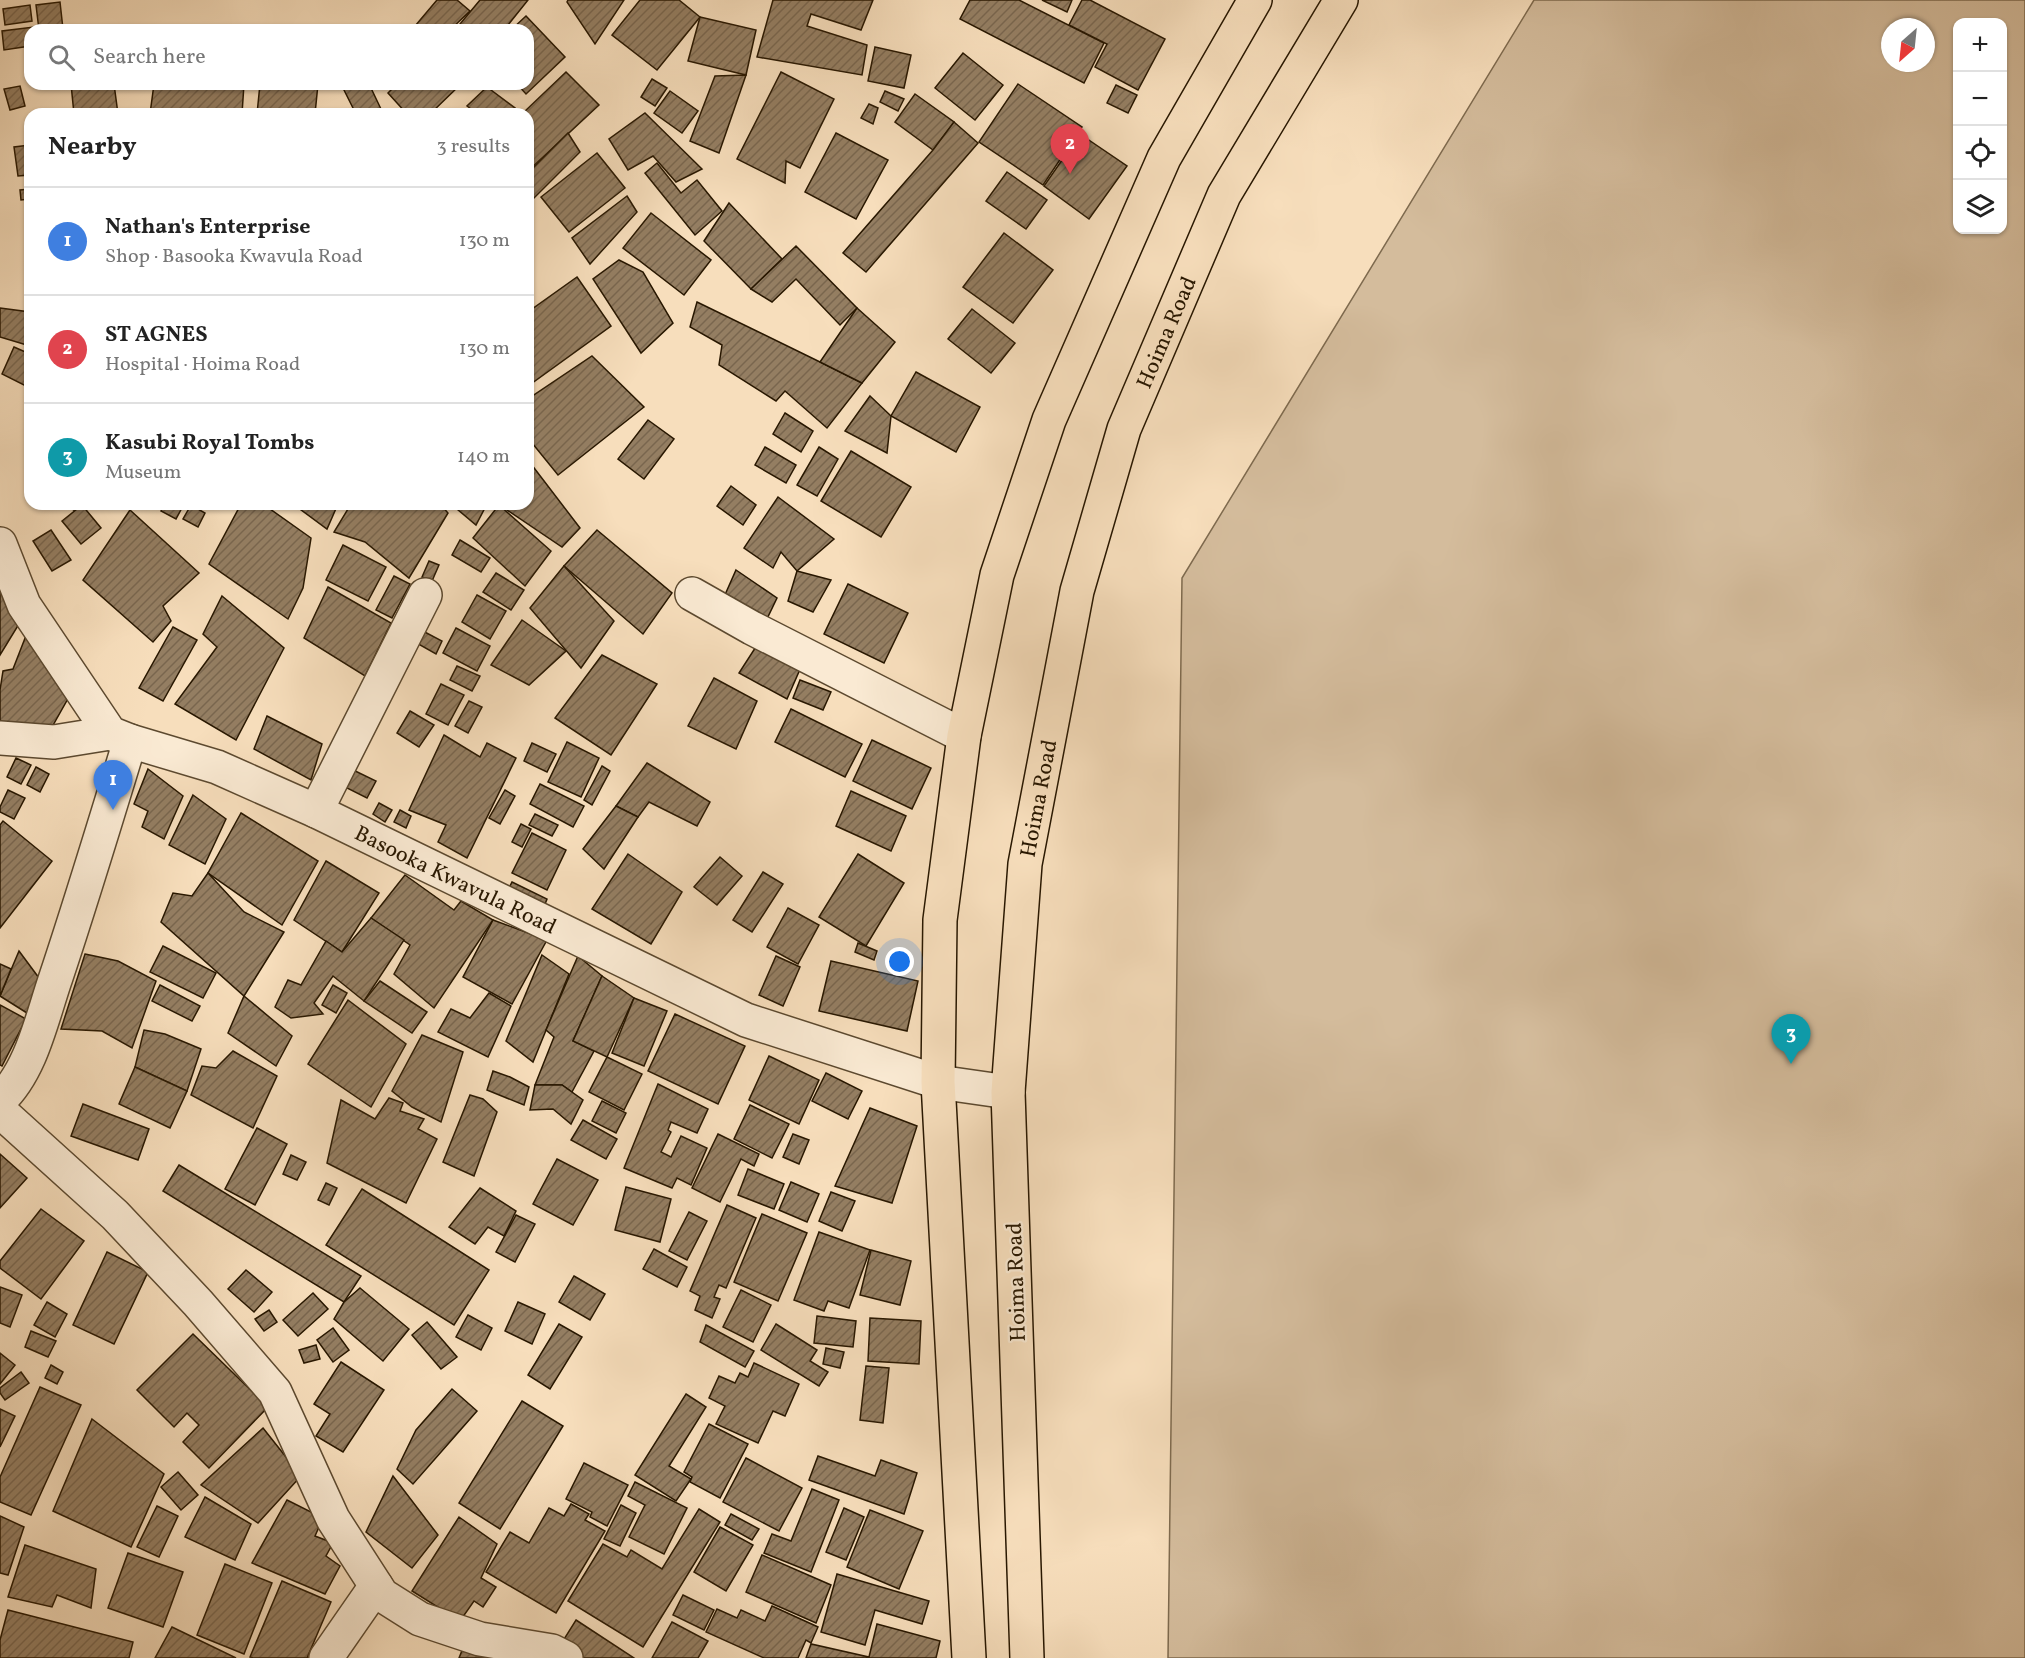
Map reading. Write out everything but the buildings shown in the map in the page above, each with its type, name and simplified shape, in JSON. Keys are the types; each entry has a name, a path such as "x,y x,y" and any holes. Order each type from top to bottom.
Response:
{"main road":[{"path":"969,1658 938,1082 940,920 964,736 997,575 1049,420 1164,158 1255,0"},
{"name":"Hoima Road","path":"1027,1658 1008,1092 1025,864 1077,591 1124,429 1224,195 1341,0"}],"street":[{"path":"0,544 24,605 120,737"},
{"path":"693,594 752,628 964,736"},
{"path":"316,811 424,595"},
{"path":"0,738 54,742 120,737"},
{"path":"0,1100 10,1091 26,1065 70,932 120,737"},
{"name":"Basooka Kwavula Road","path":"120,737 217,767 316,811 746,1020 938,1082 1008,1092"},
{"path":"0,1111 115,1215 198,1303 275,1392 333,1519 382,1595 420,1620 480,1639 552,1651 566,1658"},
{"path":"326,1658 376,1586"}],"shaded area":[{"path":"1534,0 2025,0 2025,1658 1168,1658 1182,578"}],"place":[{"name":"ST AGNES","path":"1070,174"},
{"name":"Nathan's Enterprise","path":"113,810"},
{"name":"Kasubi Royal Tombs","path":"1791,1064"}]}
